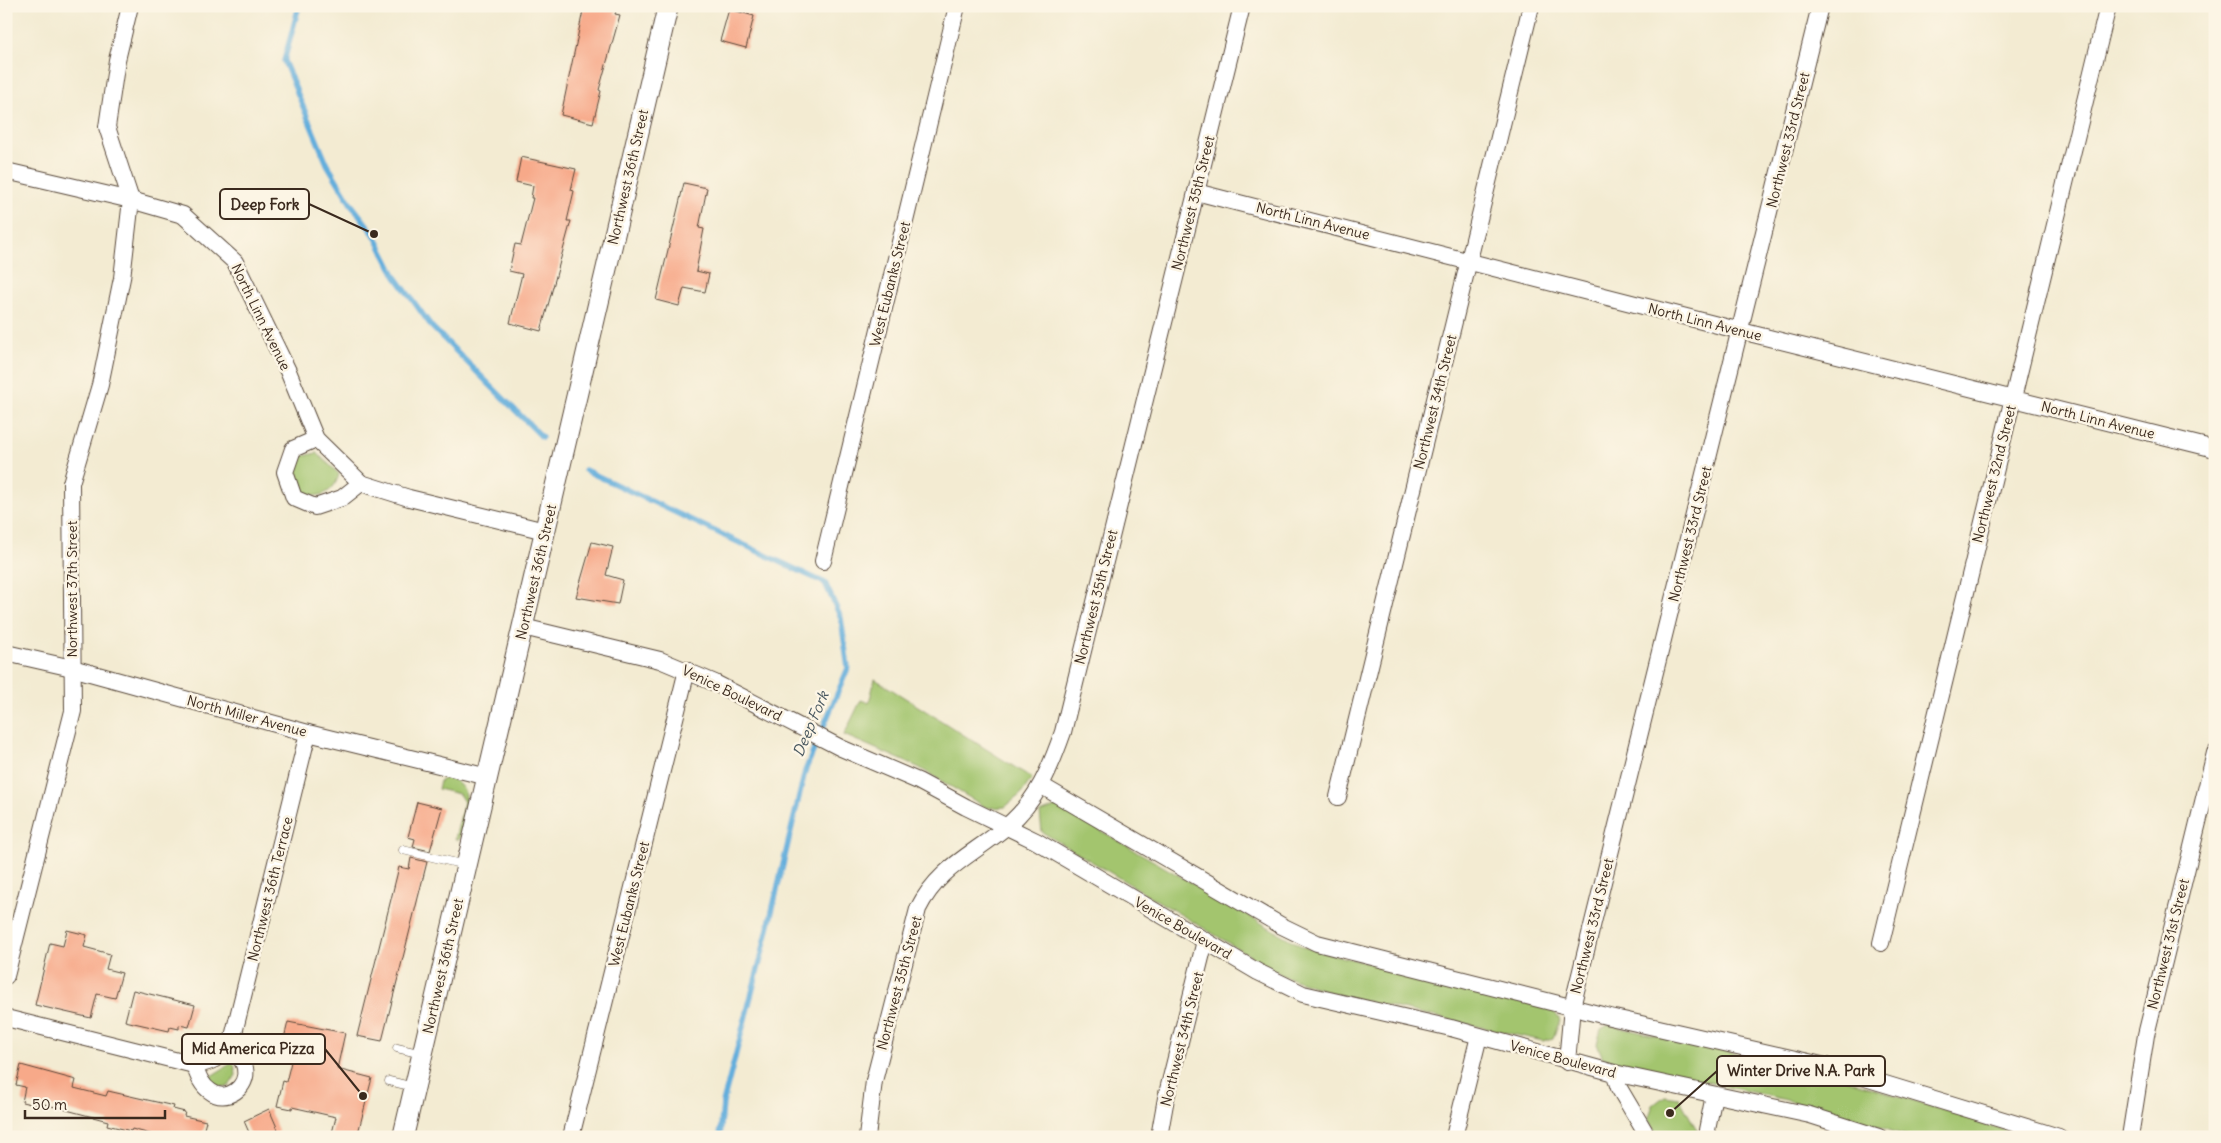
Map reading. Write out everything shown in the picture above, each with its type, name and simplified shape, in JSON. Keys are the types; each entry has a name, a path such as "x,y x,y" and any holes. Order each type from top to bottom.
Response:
{"street":[{"path":"130,6 117,60 106,127 131,200"},
{"name":"Northwest 36th Street","path":"403,1137 668,6"},
{"name":"West Eubanks Street","path":"824,561 957,6"},
{"name":"Northwest 35th Street","path":"866,1137 874,1081 918,909 925,895 946,871 1007,826 1026,807 1042,786 1063,732 1242,6"},
{"name":"Northwest 34th Street","path":"1338,797 1531,6"},
{"name":"Northwest 33rd Street","path":"1567,1062 1572,1007 1820,6"},
{"name":"Northwest 32nd Street","path":"1881,943 2108,6"},
{"name":"North Linn Avenue","path":"6,171 131,200 183,215 235,262 288,371 316,439 361,483 409,498 546,531"},
{"name":"North Linn Avenue","path":"1196,192 2215,449"},
{"name":"Northwest 37th Street","path":"6,976 73,711 71,483 100,385 122,278 131,200"},
{"path":"316,439 293,449 285,472 294,498 315,507 342,498 361,483"},
{"name":"Venice Boulevard","path":"523,627 636,654 687,670 841,748 918,781 1036,841 1258,972 1303,994 1480,1036 1567,1062 1810,1115 1879,1137"},
{"name":"North Miller Avenue","path":"6,653 72,668 308,732 488,776"},
{"name":"West Eubanks Street","path":"571,1137 687,670"},
{"name":"Northwest 36th Terrace","path":"231,1045 308,732"},
{"name":"Northwest 31st Street","path":"2130,1137 2146,1035 2215,753"},
{"path":"1042,786 1282,926 1318,943 1572,1007 1826,1066 2059,1137"},
{"name":"Northwest 34th Street","path":"1159,1137 1166,1098 1205,941"},
{"path":"6,1018 194,1065 211,1063 223,1055 231,1045 245,1067 246,1078 241,1088 233,1094 221,1096 211,1093 201,1083 194,1065"},
{"path":"1454,1137 1480,1036"},
{"path":"1614,1073 1619,1088 1648,1137"},
{"path":"1709,1137 1707,1130 1714,1095"}],"lane":[{"path":"403,850 467,866"},
{"path":"397,1048 422,1054"},
{"path":"389,1081 415,1088"}],"green space":[{"path":"317,453 339,474 334,485 327,492 311,495 297,487 293,479 294,470 302,456"},
{"path":"875,679 1032,778 1021,794 1005,807 987,808 918,767 844,735 861,700 869,703"},
{"path":"448,777 463,789 466,796 466,813 459,840 455,839 464,802 459,794 438,789 440,781"},
{"path":"1058,806 1303,947 1553,1010 1560,1020 1553,1038 1543,1041 1335,994 1284,976 1042,832 1040,813"},
{"path":"1608,1025 1842,1078 2027,1137 1910,1137 1825,1109 1603,1058 1597,1044 1601,1029"},
{"path":"232,1063 234,1064 236,1075 229,1086 219,1087 209,1080 211,1076"},
{"path":"1665,1096 1679,1098 1701,1137 1658,1137 1648,1119 1653,1105"}],"building":[{"path":"584,6 618,6 615,14 620,15 599,90 601,91 593,123 561,115"},
{"path":"729,9 754,16 746,48 720,41"},
{"path":"521,157 576,169 571,190 574,191 567,221 571,221 541,331 510,323 522,274 509,271 515,244 521,245 533,198 531,198 533,186 516,182"},
{"path":"684,183 707,188 699,228 704,229 696,271 709,274 705,292 684,288 679,306 656,300"},
{"path":"592,542 613,547 606,575 623,580 618,604 576,597"},
{"path":"417,802 442,808 430,851 413,847 415,839 408,837"},
{"path":"411,858 427,862 382,1041 357,1036 399,867 409,869"},
{"path":"67,930 87,935 84,947 110,954 106,969 122,973 115,998 97,994 91,1018 35,1005 50,943 63,946"},
{"path":"133,990 195,1005 189,1027 179,1025 179,1029 170,1027 169,1031 125,1021"},
{"path":"288,1022 345,1033 337,1069 372,1078 357,1137 331,1137 336,1117 292,1107 292,1109 277,1106 283,1081 286,1082 294,1050 282,1047"},
{"path":"21,1065 76,1080 74,1088 106,1096 108,1091 174,1106 173,1109 185,1112 184,1116 206,1121 202,1137 161,1137 132,1129 131,1131 107,1125 108,1121 44,1104 44,1107 22,1102 25,1087 16,1085"},
{"path":"269,1109 279,1132 270,1137 251,1137 244,1121"}],"waterway":[{"name":"Deep Fork","path":"299,6 284,61 327,164 351,204 374,234 396,277 432,327 542,437"},
{"name":"Deep Fork","path":"585,470 825,583 841,618 848,668 805,771 761,958 723,1103 720,1137"}],"place":[{"name":"Deep Fork","path":"374,234"},
{"name":"Mid America Pizza","path":"363,1096"},
{"name":"Winter Drive N.A. Park","path":"1670,1113"}]}
